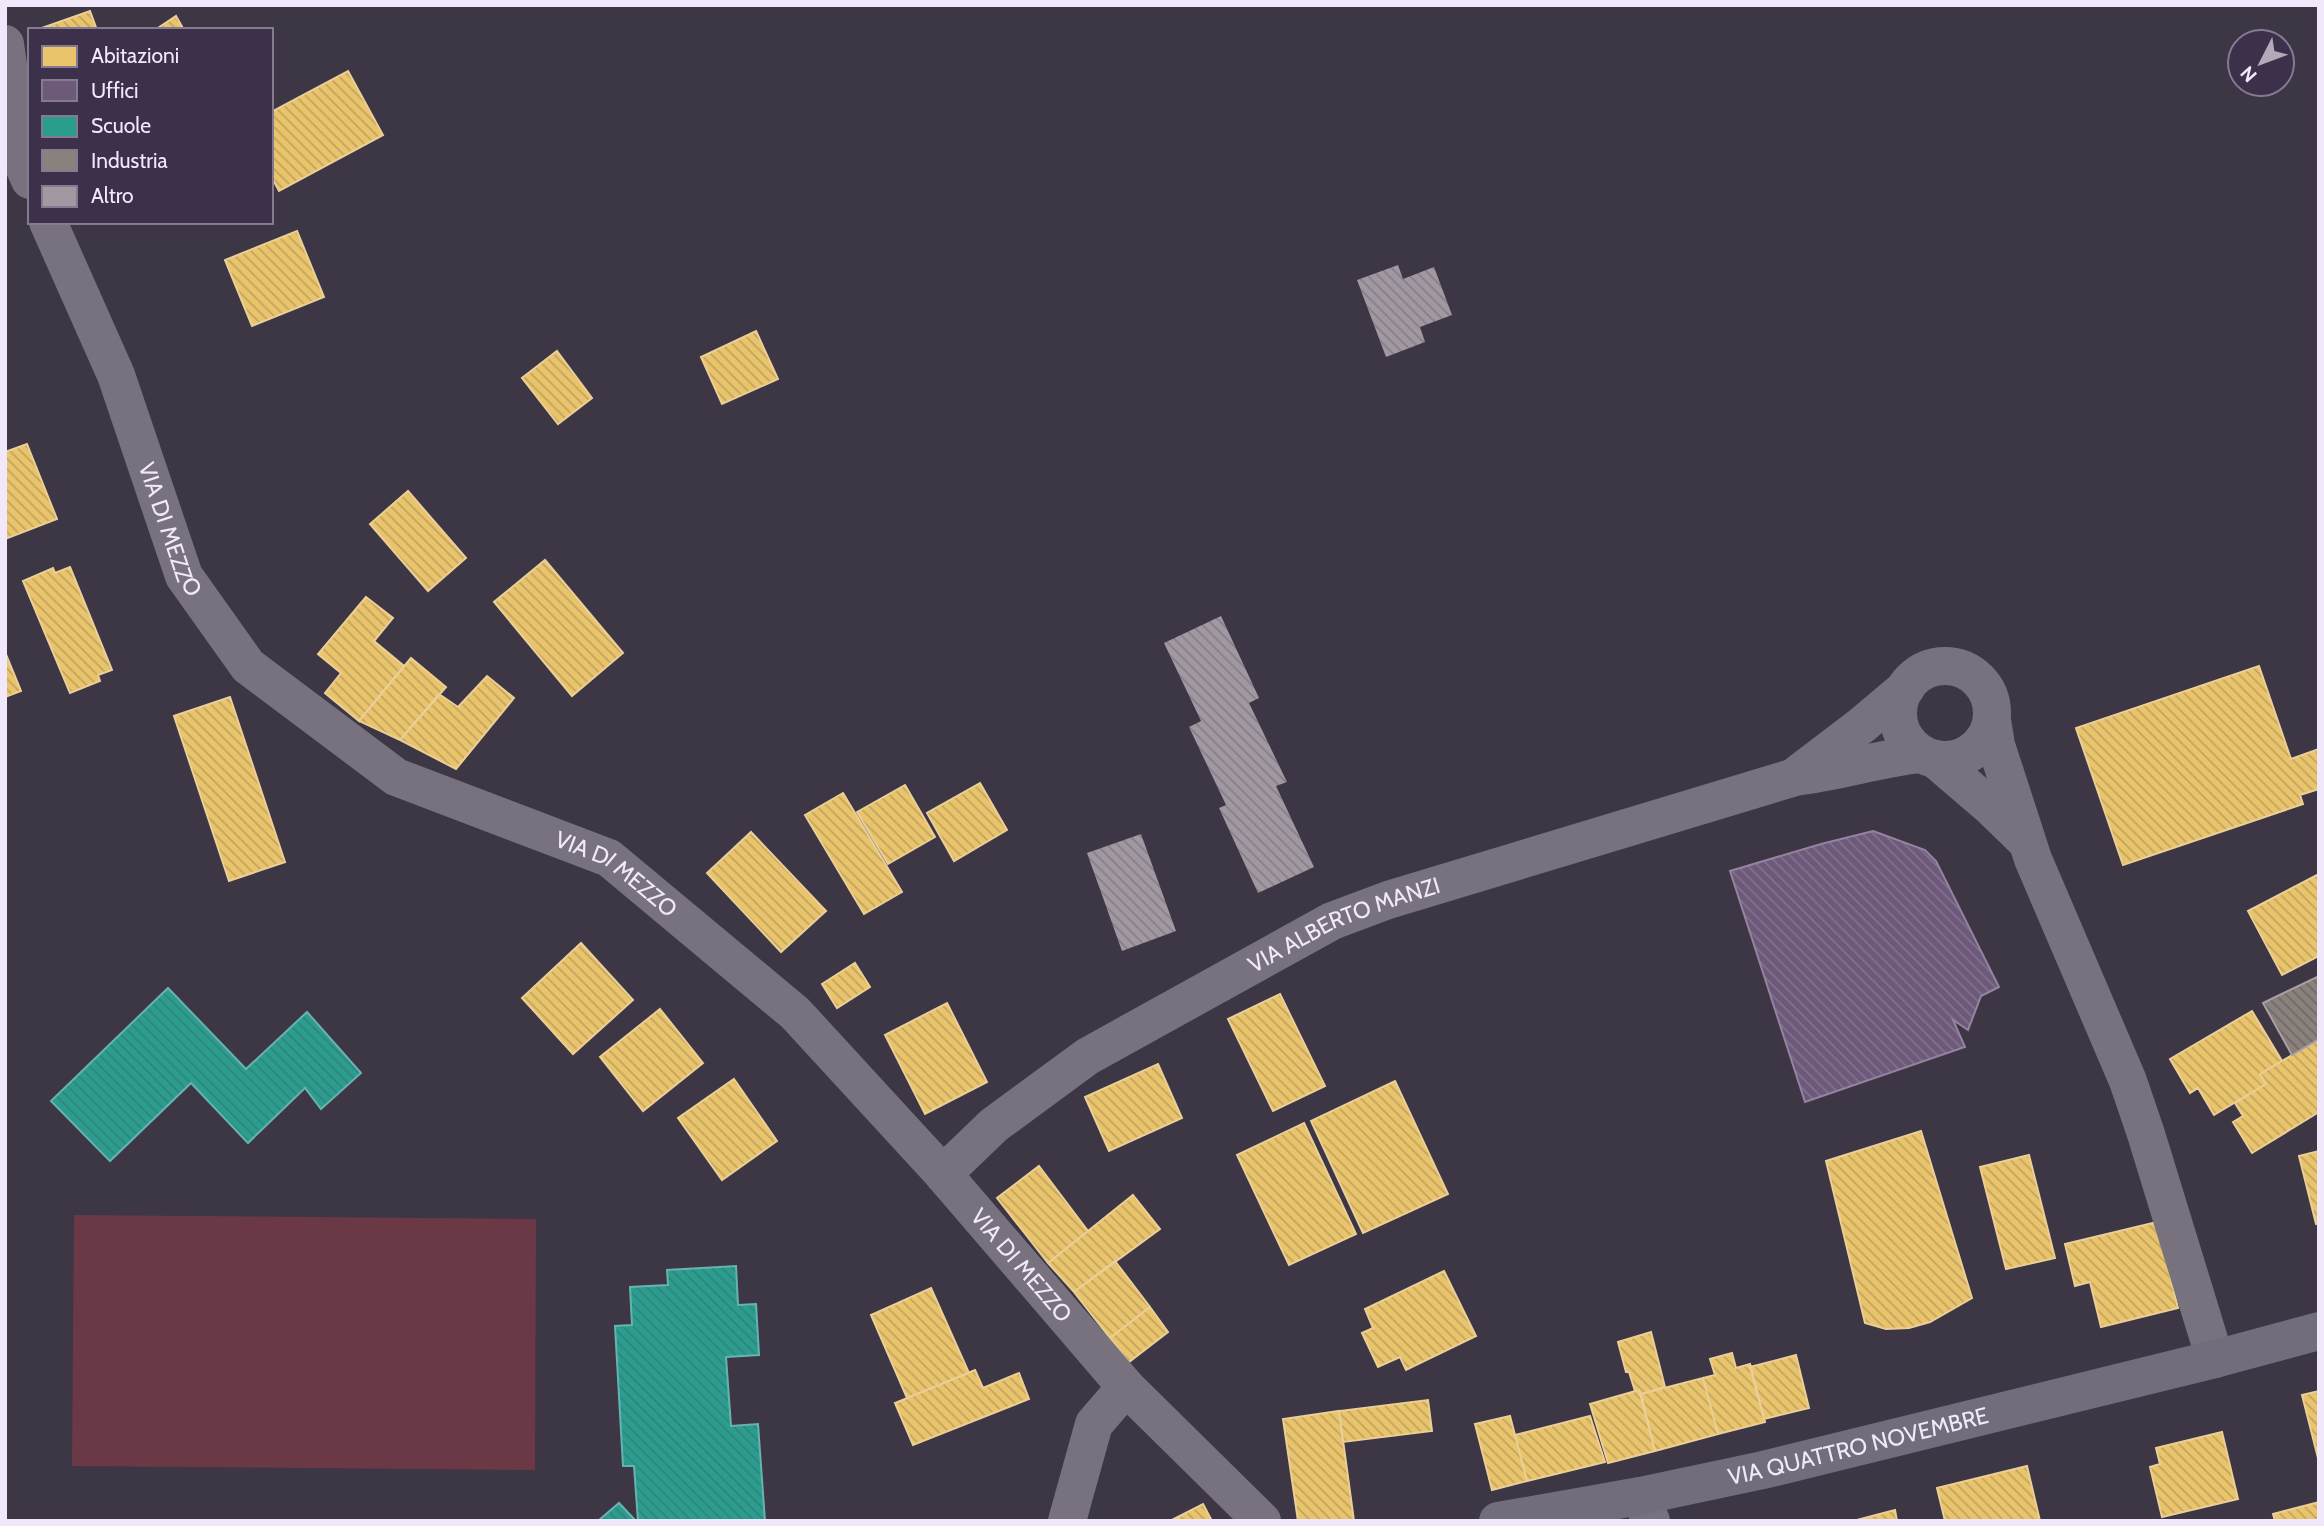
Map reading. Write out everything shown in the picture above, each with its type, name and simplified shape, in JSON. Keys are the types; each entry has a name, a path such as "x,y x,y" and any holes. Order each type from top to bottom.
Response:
{"main road":[{"name":"VIA QUATTRO NOVEMBRE","path":"1498,1521 1645,1508 1777,1466 2319,1331"}],"street":[{"path":"5,44 22,162 28,176"},
{"name":"VIA DI MEZZO","path":"49,224 116,375 184,576 248,666 396,777 609,858 795,1013 943,1174 1126,1387 1262,1521"},
{"path":"2027,841 1991,807 1909,743 1901,729 1898,714 1900,698 1919,674 1933,668 1949,666 1964,670 1977,678 1986,690 1992,705 1996,745 2027,841 2128,1081 2147,1133 2215,1359"},
{"name":"VIA ALBERTO MANZI","path":"1795,777 1906,688"},
{"path":"1928,757 1950,760 1965,756 1979,747 1992,720"},
{"name":"VIA ALBERTO MANZI","path":"943,1174 994,1125 1088,1056 1332,921 1388,900 1795,777 1825,773 1888,757 1928,757"},
{"path":"1067,1521 1094,1424 1126,1387"}],"shaded area":[{"path":"74,1215 536,1219 535,1470 72,1466"}],"building: Abitazioni":[{"path":"90,11 96,28 42,28"},
{"path":"176,16 183,28 158,28"},
{"path":"348,71 383,135 279,191 273,180 273,111"},
{"path":"297,231 324,297 252,326 225,260"},
{"path":"756,331 778,379 722,404 701,357"},
{"path":"557,351 592,398 558,424 522,378"},
{"path":"27,444 57,519 5,539 5,452"},
{"path":"408,491 466,558 428,591 370,524"},
{"path":"545,560 623,653 572,696 494,602"},
{"path":"70,567 112,670 98,675 100,681 70,693 23,581 53,568 55,573"},
{"path":"366,597 393,618 374,641 404,666 359,721 325,693 341,673 318,654"},
{"path":"5,652 21,691 5,697"},
{"path":"411,658 446,687 400,740 359,721"},
{"path":"2259,666 2291,759 2319,749 2319,789 2300,795 2303,804 2123,865 2076,728"},
{"path":"487,676 514,698 456,769 400,740 439,694 458,707"},
{"path":"230,697 285,862 229,881 174,716"},
{"path":"980,783 1007,830 954,861 927,813"},
{"path":"905,785 935,837 888,864 857,812"},
{"path":"843,793 902,892 864,914 805,815"},
{"path":"751,832 826,911 781,952 707,873"},
{"path":"2319,874 2319,956 2282,975 2248,911"},
{"path":"581,943 633,1000 573,1054 522,998"},
{"path":"855,963 870,987 837,1008 822,984"},
{"path":"1280,994 1325,1086 1273,1111 1228,1019"},
{"path":"947,1003 987,1082 925,1114 885,1035"},
{"path":"660,1009 703,1063 643,1111 600,1057"},
{"path":"2252,1011 2282,1061 2260,1074 2266,1084 2214,1115 2198,1088 2190,1093 2170,1059"},
{"path":"2319,1039 2319,1112 2252,1153 2233,1122 2243,1116 2235,1103 2266,1084 2260,1074"},
{"path":"1158,1064 1182,1118 1109,1151 1085,1097"},
{"path":"734,1079 777,1141 722,1180 678,1118"},
{"path":"1395,1081 1448,1194 1363,1233 1311,1121"},
{"path":"1304,1123 1356,1234 1289,1265 1237,1155"},
{"path":"1921,1131 1972,1298 1930,1322 1909,1328 1886,1329 1865,1323 1826,1161"},
{"path":"2319,1151 2319,1223 2316,1224 2299,1156"},
{"path":"2029,1155 2055,1258 2006,1269 1980,1167"},
{"path":"1039,1166 1088,1231 1048,1263 997,1198"},
{"path":"1133,1195 1160,1229 1074,1292 1048,1263"},
{"path":"2157,1222 2178,1308 2101,1327 2090,1282 2075,1286 2065,1244"},
{"path":"1115,1261 1150,1307 1110,1338 1074,1292"},
{"path":"1444,1271 1476,1336 1406,1370 1400,1357 1378,1367 1362,1333 1373,1328 1365,1309"},
{"path":"931,1288 969,1373 907,1398 871,1315"},
{"path":"1150,1307 1168,1332 1129,1362 1110,1338"},
{"path":"1651,1332 1665,1387 1641,1394 1639,1390 1635,1391 1629,1372 1626,1372 1618,1342"},
{"path":"1732,1353 1736,1368 1750,1364 1765,1422 1718,1434 1703,1378 1715,1375 1710,1359"},
{"path":"1796,1355 1809,1408 1764,1419 1750,1367"},
{"path":"975,1370 983,1388 1019,1373 1029,1399 913,1445 895,1403"},
{"path":"1703,1378 1718,1434 1655,1451 1641,1394"},
{"path":"1639,1390 1655,1451 1608,1463 1590,1404"},
{"path":"2319,1391 2319,1462 2302,1395"},
{"path":"1428,1400 1432,1431 1343,1442 1339,1411"},
{"path":"1339,1411 1354,1521 1298,1521 1283,1419"},
{"path":"1510,1416 1527,1481 1492,1490 1475,1424"},
{"path":"1590,1416 1605,1462 1527,1481 1515,1435"},
{"path":"2222,1432 2238,1499 2162,1517 2150,1467 2160,1464 2156,1448"},
{"path":"2027,1466 2040,1521 1945,1521 1937,1488"},
{"path":"2319,1502 2319,1521 2275,1521 2273,1514"},
{"path":"1203,1504 1212,1521 1170,1521"},
{"path":"1895,1510 1897,1521 1853,1521"}],"building: Uffici":[{"path":"1873,831 1925,850 1936,861 1999,987 1981,996 1968,1030 1953,1020 1965,1047 1805,1102 1730,871"}],"building: Scuole":[{"path":"168,988 246,1069 307,1012 361,1073 321,1109 305,1088 248,1143 191,1083 110,1161 51,1101"},
{"path":"736,1266 738,1305 756,1304 759,1355 726,1357 731,1426 758,1424 765,1521 638,1521 634,1466 623,1466 615,1326 632,1325 630,1287 668,1285 667,1270"},
{"path":"619,1503 636,1521 598,1521"}],"building: Industria":[{"path":"2319,976 2319,1039 2292,1055 2263,1003"}],"building: Altro":[{"path":"1398,265 1403,279 1434,267 1452,315 1420,327 1425,342 1386,357 1357,280"},
{"path":"1221,616 1259,698 1249,703 1287,782 1276,786 1314,867 1258,893 1219,808 1226,805 1189,727 1201,721 1164,643"},
{"path":"1141,834 1176,931 1122,951 1087,853"}]}
